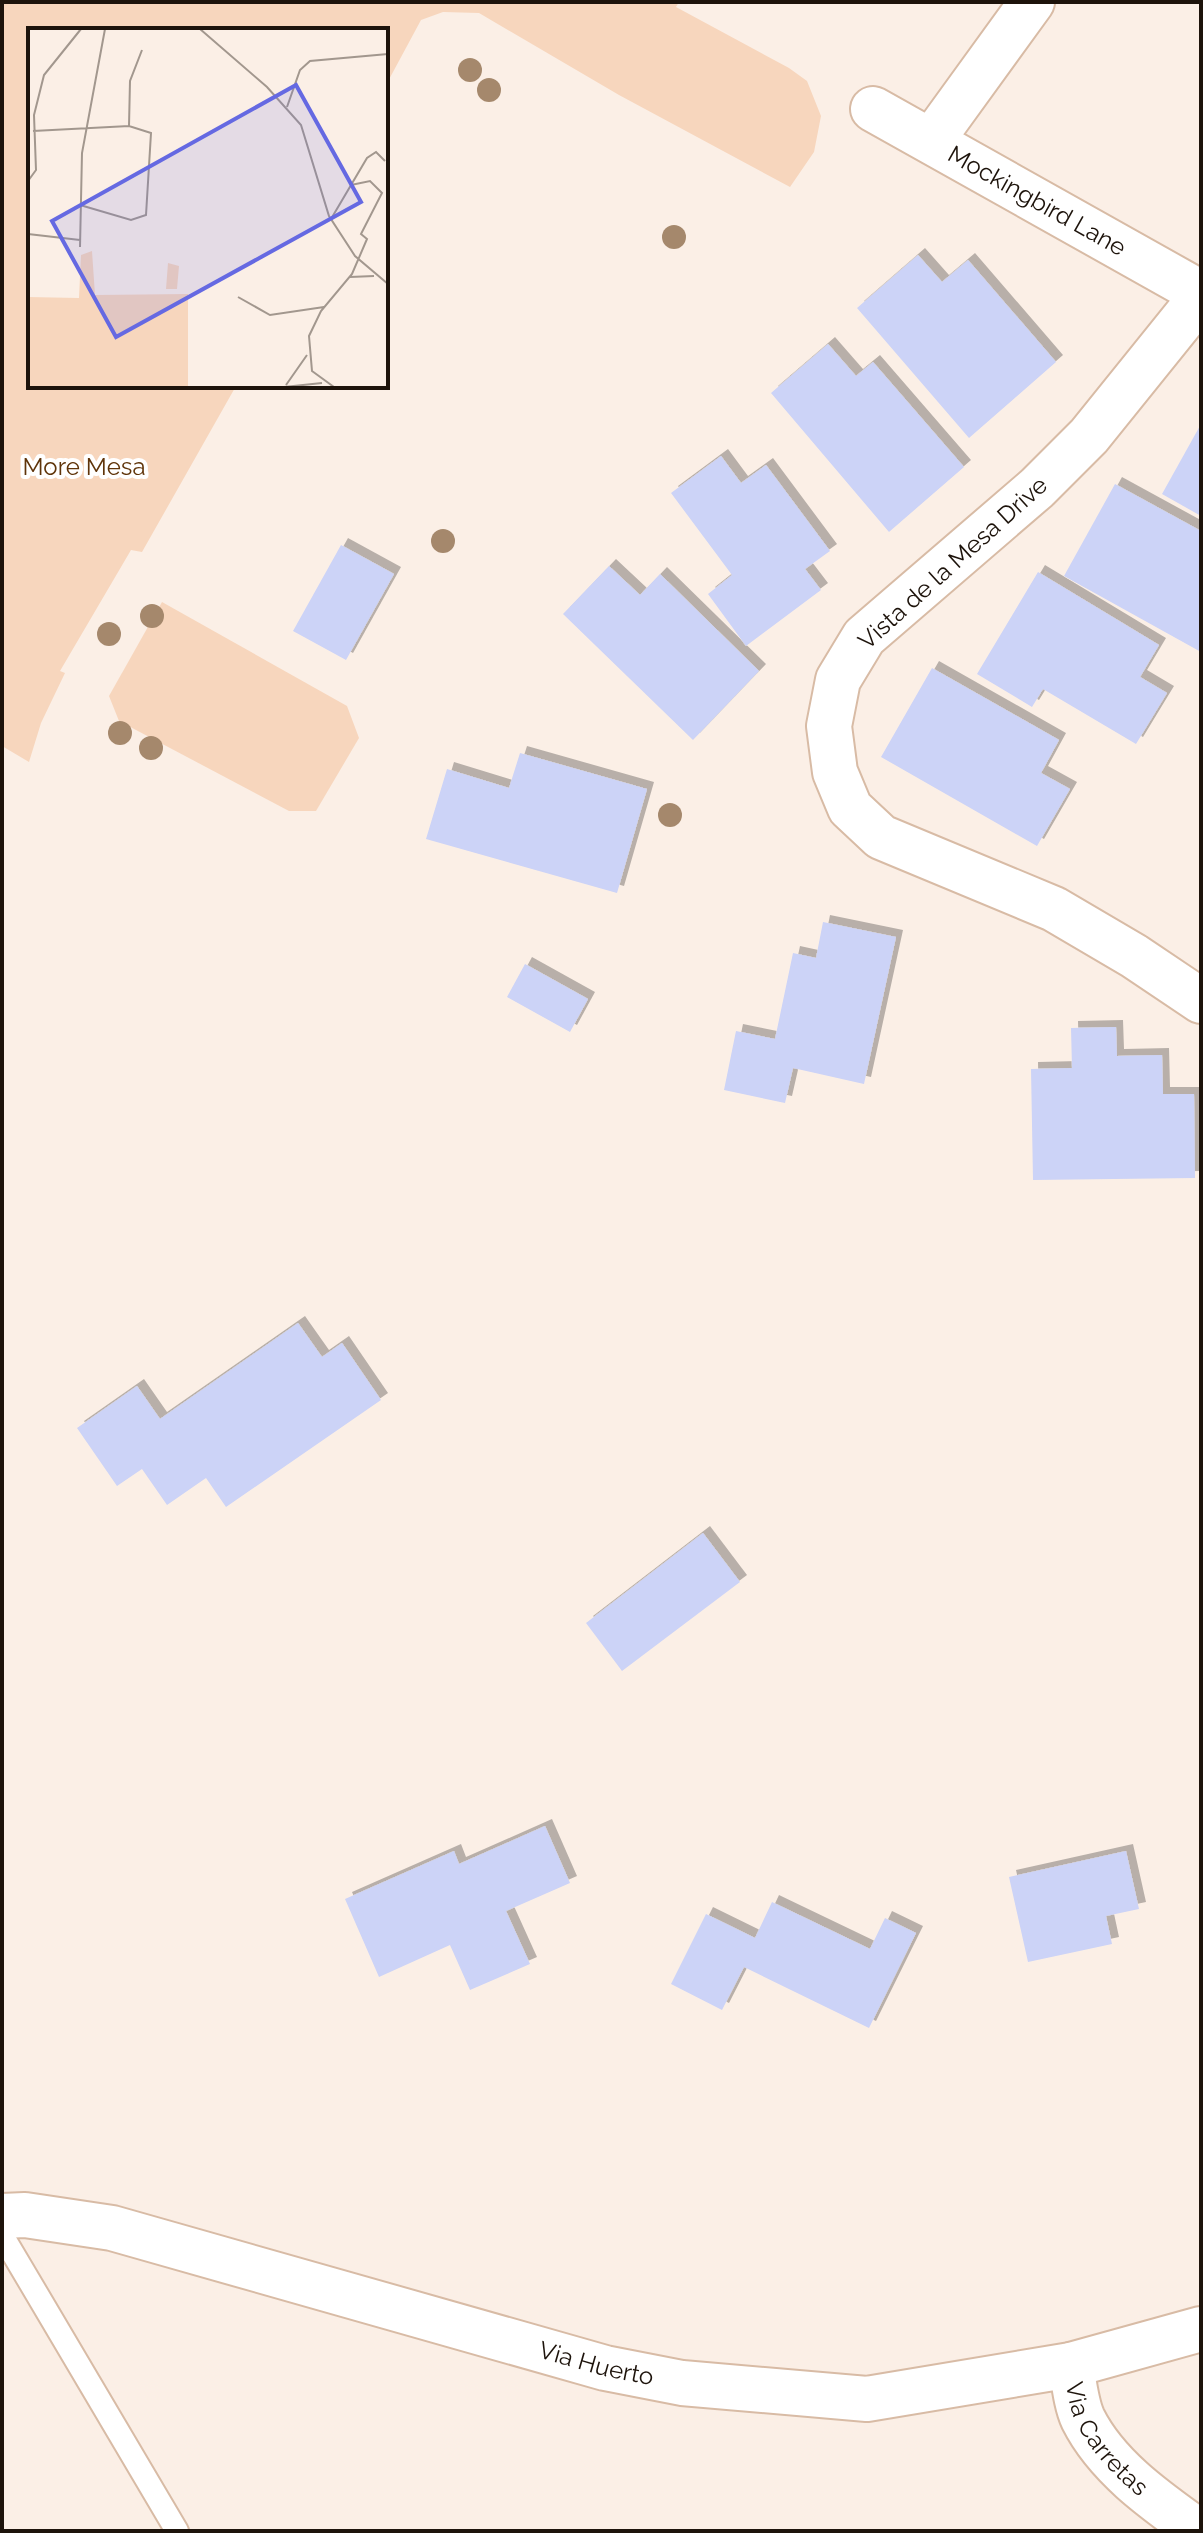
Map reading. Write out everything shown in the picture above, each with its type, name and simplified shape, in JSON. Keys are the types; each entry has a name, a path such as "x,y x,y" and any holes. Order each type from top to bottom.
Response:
{"street":[{"path":"932,140 1032,2"},
{"name":"Mockingbird Lane","path":"873,109 1201,295"},
{"name":"Vista de la Mesa Drive","path":"1201,295 1089,436 1037,488 864,637 838,680 829,726 835,772 850,808 881,837 1054,909 1134,956 1201,1001"},
{"name":"Via Huerto","path":"2,2216 25,2215 112,2228 605,2368 682,2383 867,2399 1071,2365 1201,2329"},
{"name":"Via Carretas","path":"1071,2365 1083,2418 1102,2447 1143,2491 1198,2531"}],"lane":[{"path":"2,2235 177,2531"}],"green space":[{"name":"More Mesa","path":"2,2 679,2 676,7 789,68 807,81 821,116 814,152 790,187 619,95 479,13 443,12 421,20 388,81 388,28 28,28 28,388 235,388 142,552 131,550 60,671 65,673 41,723 29,762 2,746"},
{"path":"162,602 347,706 359,738 316,811 289,811 119,721 109,696"}],"building":[{"path":"918,255 942,282 968,260 1056,362 969,438 857,308"},
{"path":"828,344 856,376 873,362 964,467 889,532 771,393"},
{"path":"1201,424 1201,516 1162,494"},
{"path":"721,456 741,483 766,465 830,551 805,569 821,590 746,646 708,594 732,575 671,493"},
{"path":"1115,484 1201,531 1201,652 1064,576"},
{"path":"341,545 394,574 346,660 293,631"},
{"path":"609,566 640,595 660,574 759,671 693,740 563,614"},
{"path":"1038,572 1159,645 1140,677 1167,693 1136,744 1043,689 1032,707 977,674"},
{"path":"932,668 1059,740 1041,773 1070,789 1037,846 881,757"},
{"path":"520,753 647,789 617,893 426,839 447,769 509,788"},
{"path":"823,922 896,937 864,1084 793,1068 785,1103 724,1090 736,1031 775,1039 793,953 816,958"},
{"path":"525,964 588,999 570,1032 507,997"},
{"path":"1116,1027 1117,1056 1162,1055 1163,1094 1194,1094 1195,1178 1033,1180 1031,1069 1072,1068 1071,1028"},
{"path":"298,1323 322,1357 342,1343 381,1400 226,1507 206,1478 167,1505 142,1469 117,1486 77,1428 137,1386 160,1419"},
{"path":"703,1533 740,1582 622,1671 586,1623"},
{"path":"545,1826 570,1883 506,1911 530,1964 470,1990 450,1945 379,1977 345,1899 454,1851 459,1864"},
{"path":"1126,1851 1139,1909 1106,1916 1112,1944 1028,1962 1009,1877"},
{"path":"772,1902 870,1949 885,1918 916,1933 869,2028 744,1967 722,2010 671,1984 706,1914 755,1938"}]}
